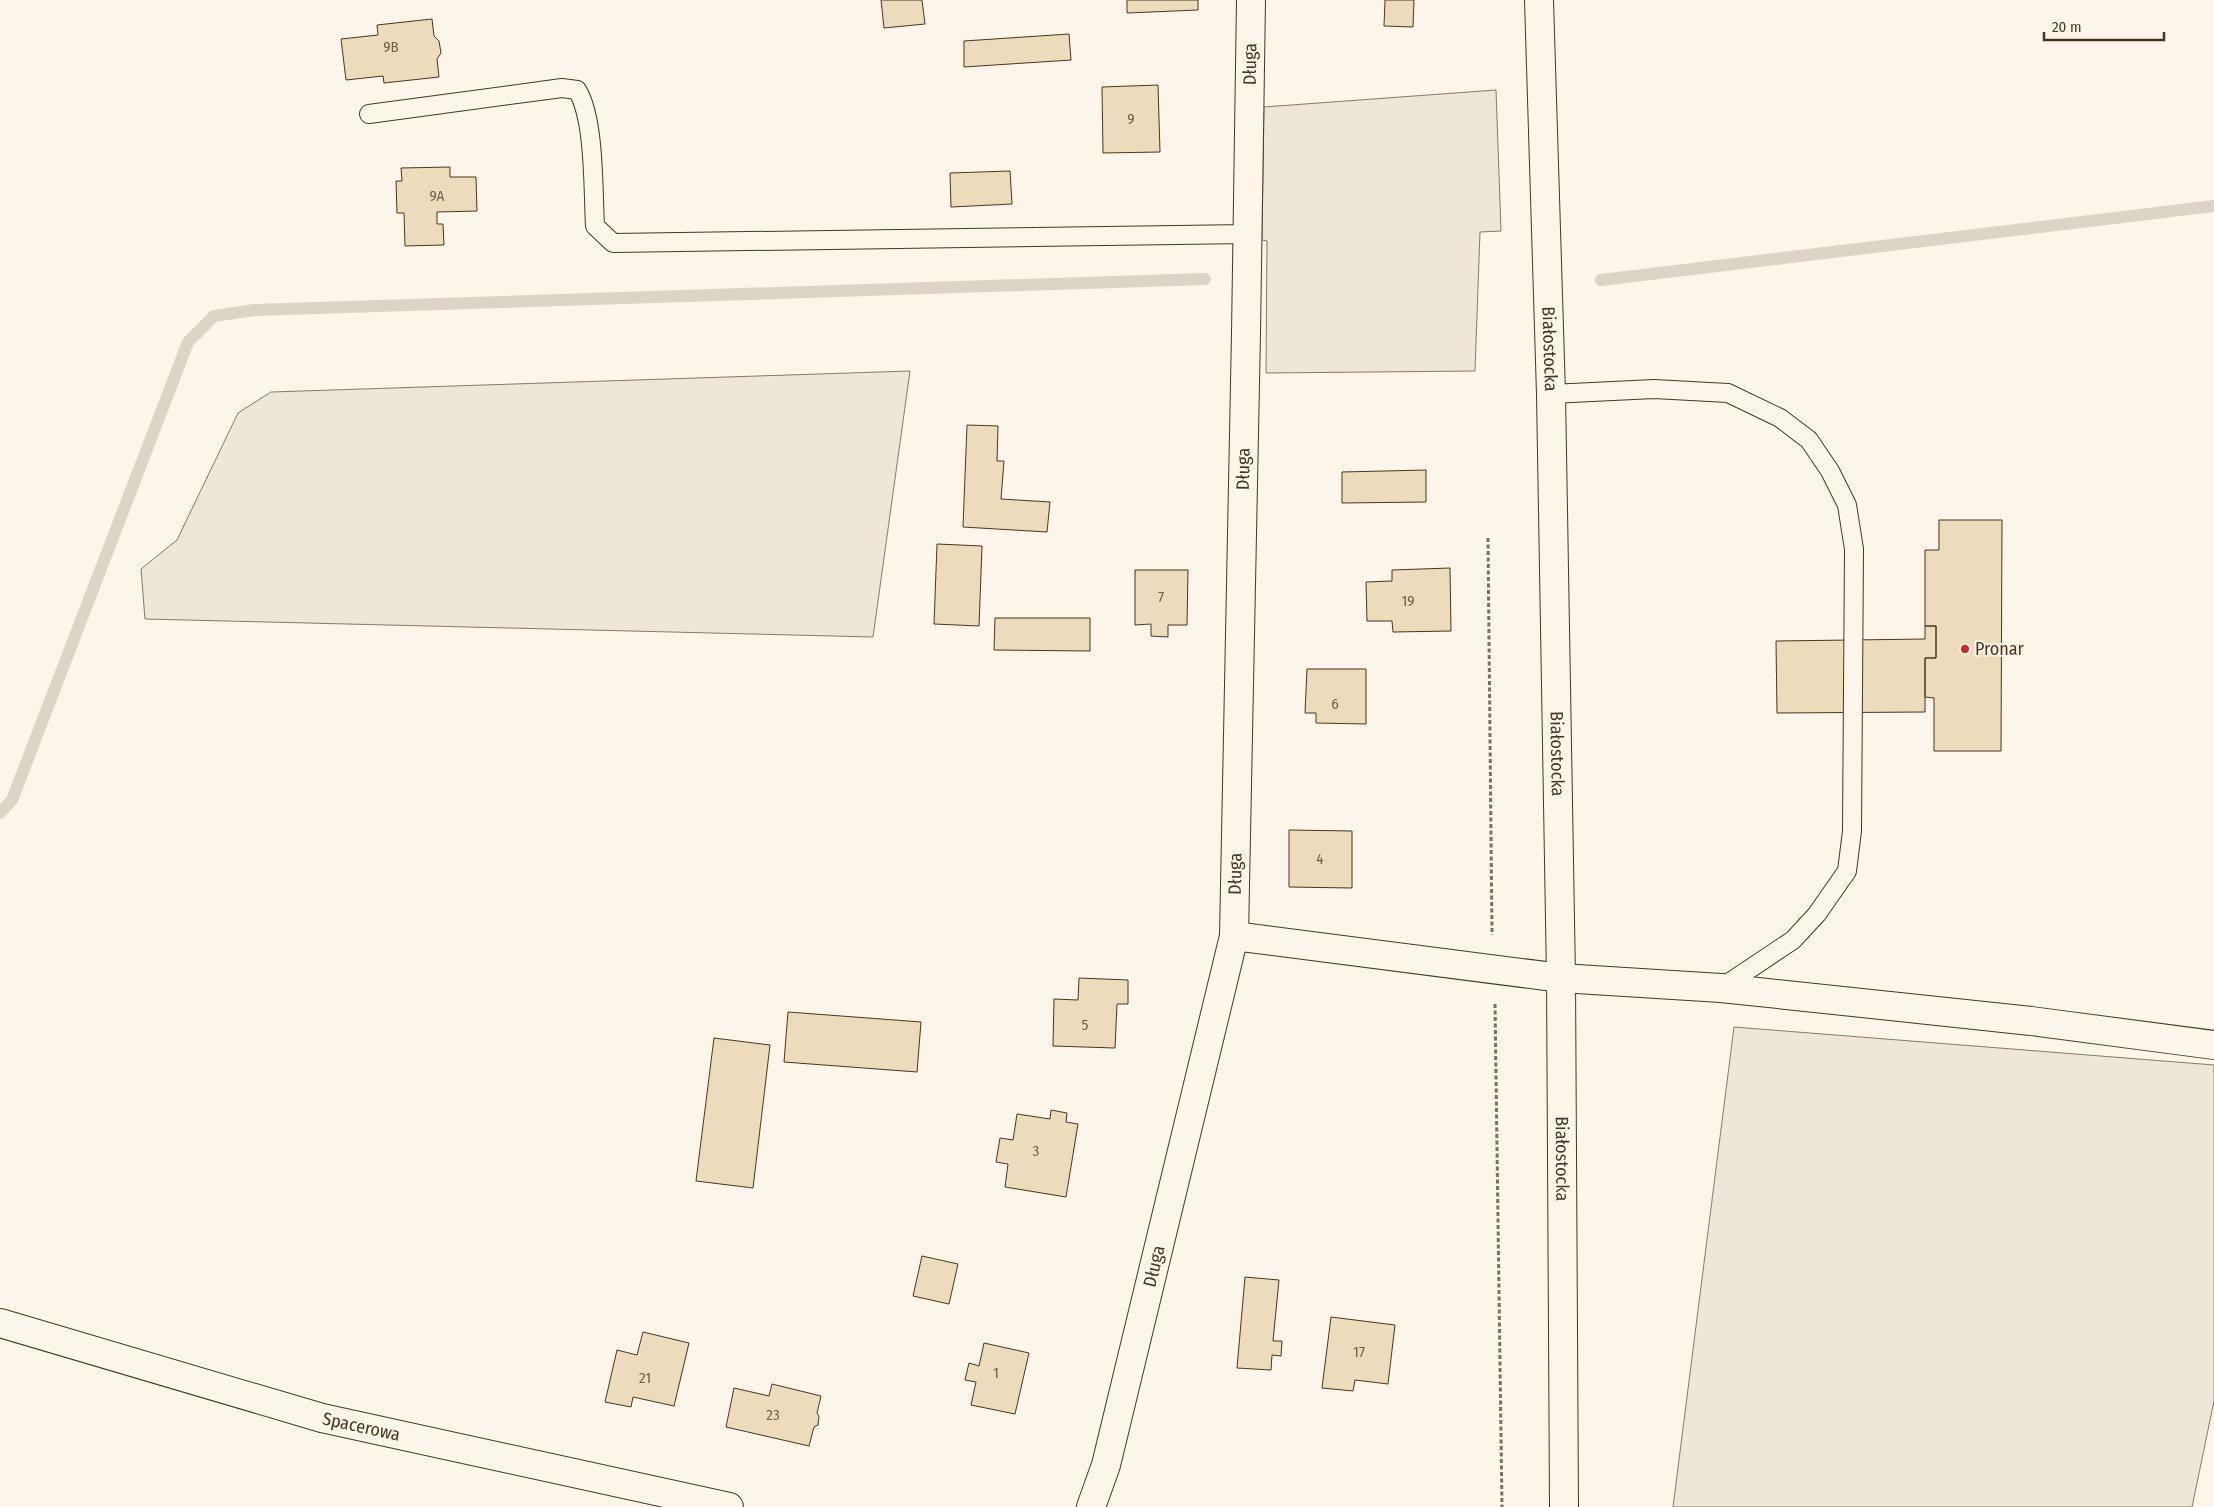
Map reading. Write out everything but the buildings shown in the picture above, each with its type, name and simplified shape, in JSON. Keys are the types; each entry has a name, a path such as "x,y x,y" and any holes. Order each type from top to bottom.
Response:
{"street":[{"name":"Długa","path":"1092,1507 1106,1465 1234,936 1251,0"},
{"name":"Białostocka","path":"1540,0 1551,394 1561,978 1564,1507"},
{"path":"1234,936 1561,978 1721,988 2031,1021 2214,1044"},
{"name":"Spacerowa","path":"0,1323 322,1418 729,1507"}],"lane":[{"path":"369,114 562,88 577,90 584,101 595,226 613,243 1248,234"},
{"path":"1551,394 1654,389 1728,394 1780,418 1809,440 1830,471 1847,505 1854,549 1852,831 1847,871 1817,914 1793,940 1721,988"}],"path":[{"path":"1488,538 1492,968 1495,1004 1502,1507"}],"shaded area":[{"path":"1496,90 1501,231 1480,232 1475,371 1266,373 1267,241 1262,240 1264,107"},
{"path":"910,371 873,637 145,619 141,569 177,540 238,413 271,392"},
{"path":"1734,1027 2214,1065 2214,1401 2192,1507 1673,1507"}],"waterway":[{"path":"1601,280 2214,206"},
{"path":"0,813 12,800 188,342 214,316 254,310 1205,279"}],"place":[{"name":"Pronar","path":"1965,649"}]}
